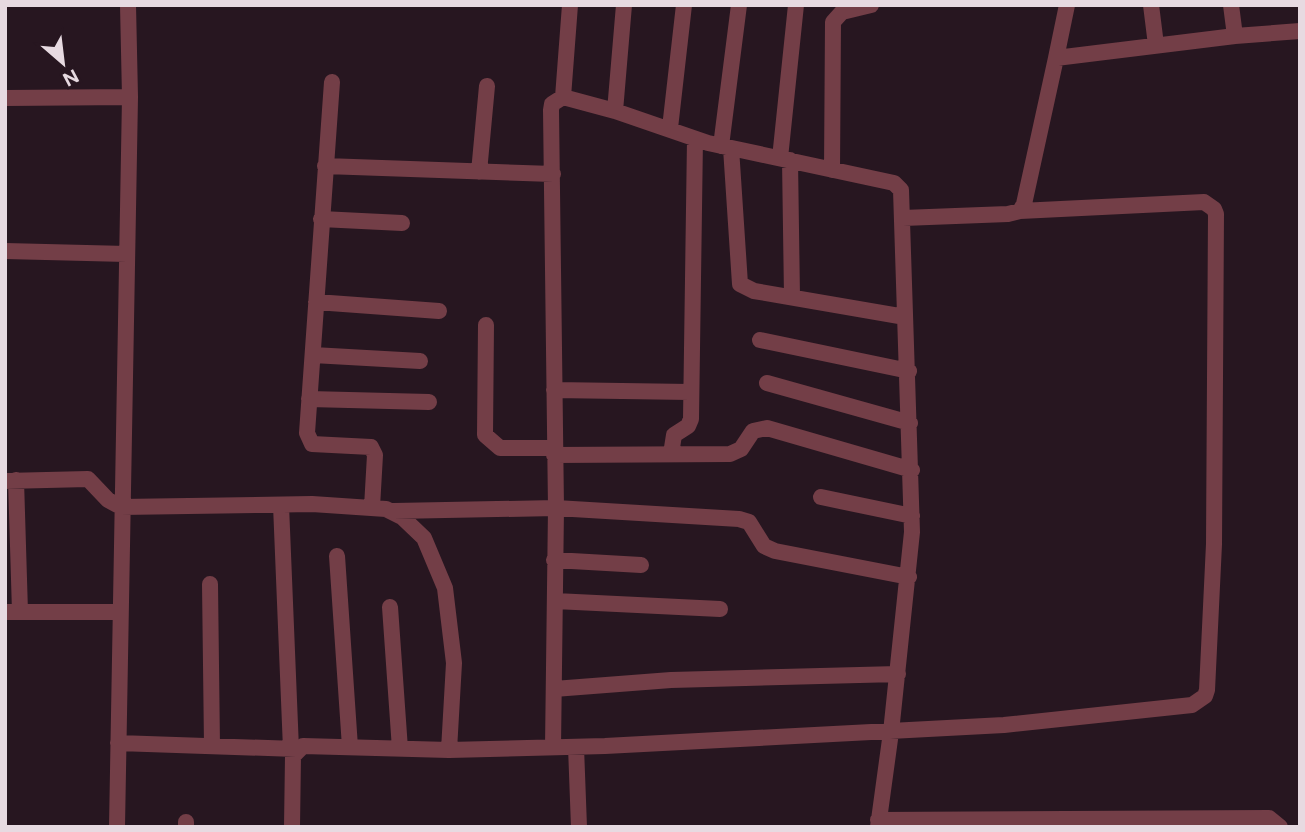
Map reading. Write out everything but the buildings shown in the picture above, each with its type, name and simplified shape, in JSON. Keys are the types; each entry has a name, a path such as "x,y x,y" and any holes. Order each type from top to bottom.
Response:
{"street":[{"path":"117,827 130,97 128,5"},
{"path":"563,97 570,5"},
{"path":"614,111 624,5"},
{"path":"670,128 684,5"},
{"path":"738,5 726,147 738,279 746,288 905,317"},
{"path":"792,298 785,159 796,5"},
{"path":"832,170 833,22 842,12 871,5"},
{"path":"1020,211 1024,204 1067,5"},
{"path":"1151,5 1156,46"},
{"path":"1231,5 1235,36"},
{"path":"1056,58 1235,36 1300,31"},
{"path":"332,82 309,399 309,441 317,444 367,446 374,451 372,508"},
{"path":"479,172 487,86"},
{"path":"5,98 130,97"},
{"path":"553,747 556,508 551,110 557,99 563,97 670,128 695,139 898,186 902,194 912,516 909,576 878,823 1269,818 1280,827"},
{"path":"671,454 674,435 690,423 695,139"},
{"path":"325,166 553,174"},
{"path":"118,743 293,749 307,745 449,750 576,747 1004,725 1192,705 1205,696 1207,690 1215,450 1214,209 1204,202 903,218"},
{"path":"321,219 402,223"},
{"path":"5,251 127,254"},
{"path":"316,302 439,311"},
{"path":"486,325 485,435 500,448 554,452 735,453 741,449 753,431 767,428 912,470"},
{"path":"760,340 909,370"},
{"path":"313,355 421,361"},
{"path":"767,383 910,423"},
{"path":"554,390 690,392"},
{"path":"309,399 429,402"},
{"path":"120,612 13,612 11,481 89,479 107,500 121,507 281,505 394,511 556,508 746,520 764,546 775,551 909,576"},
{"path":"821,497 912,516"},
{"path":"281,505 293,749 292,827"},
{"path":"394,511 424,538 445,589 454,663 449,750"},
{"path":"337,556 350,747"},
{"path":"554,560 641,565"},
{"path":"211,584 212,746"},
{"path":"555,601 720,609"},
{"path":"390,607 400,749"},
{"path":"554,689 671,680 898,674"},
{"path":"576,747 579,827"}]}
